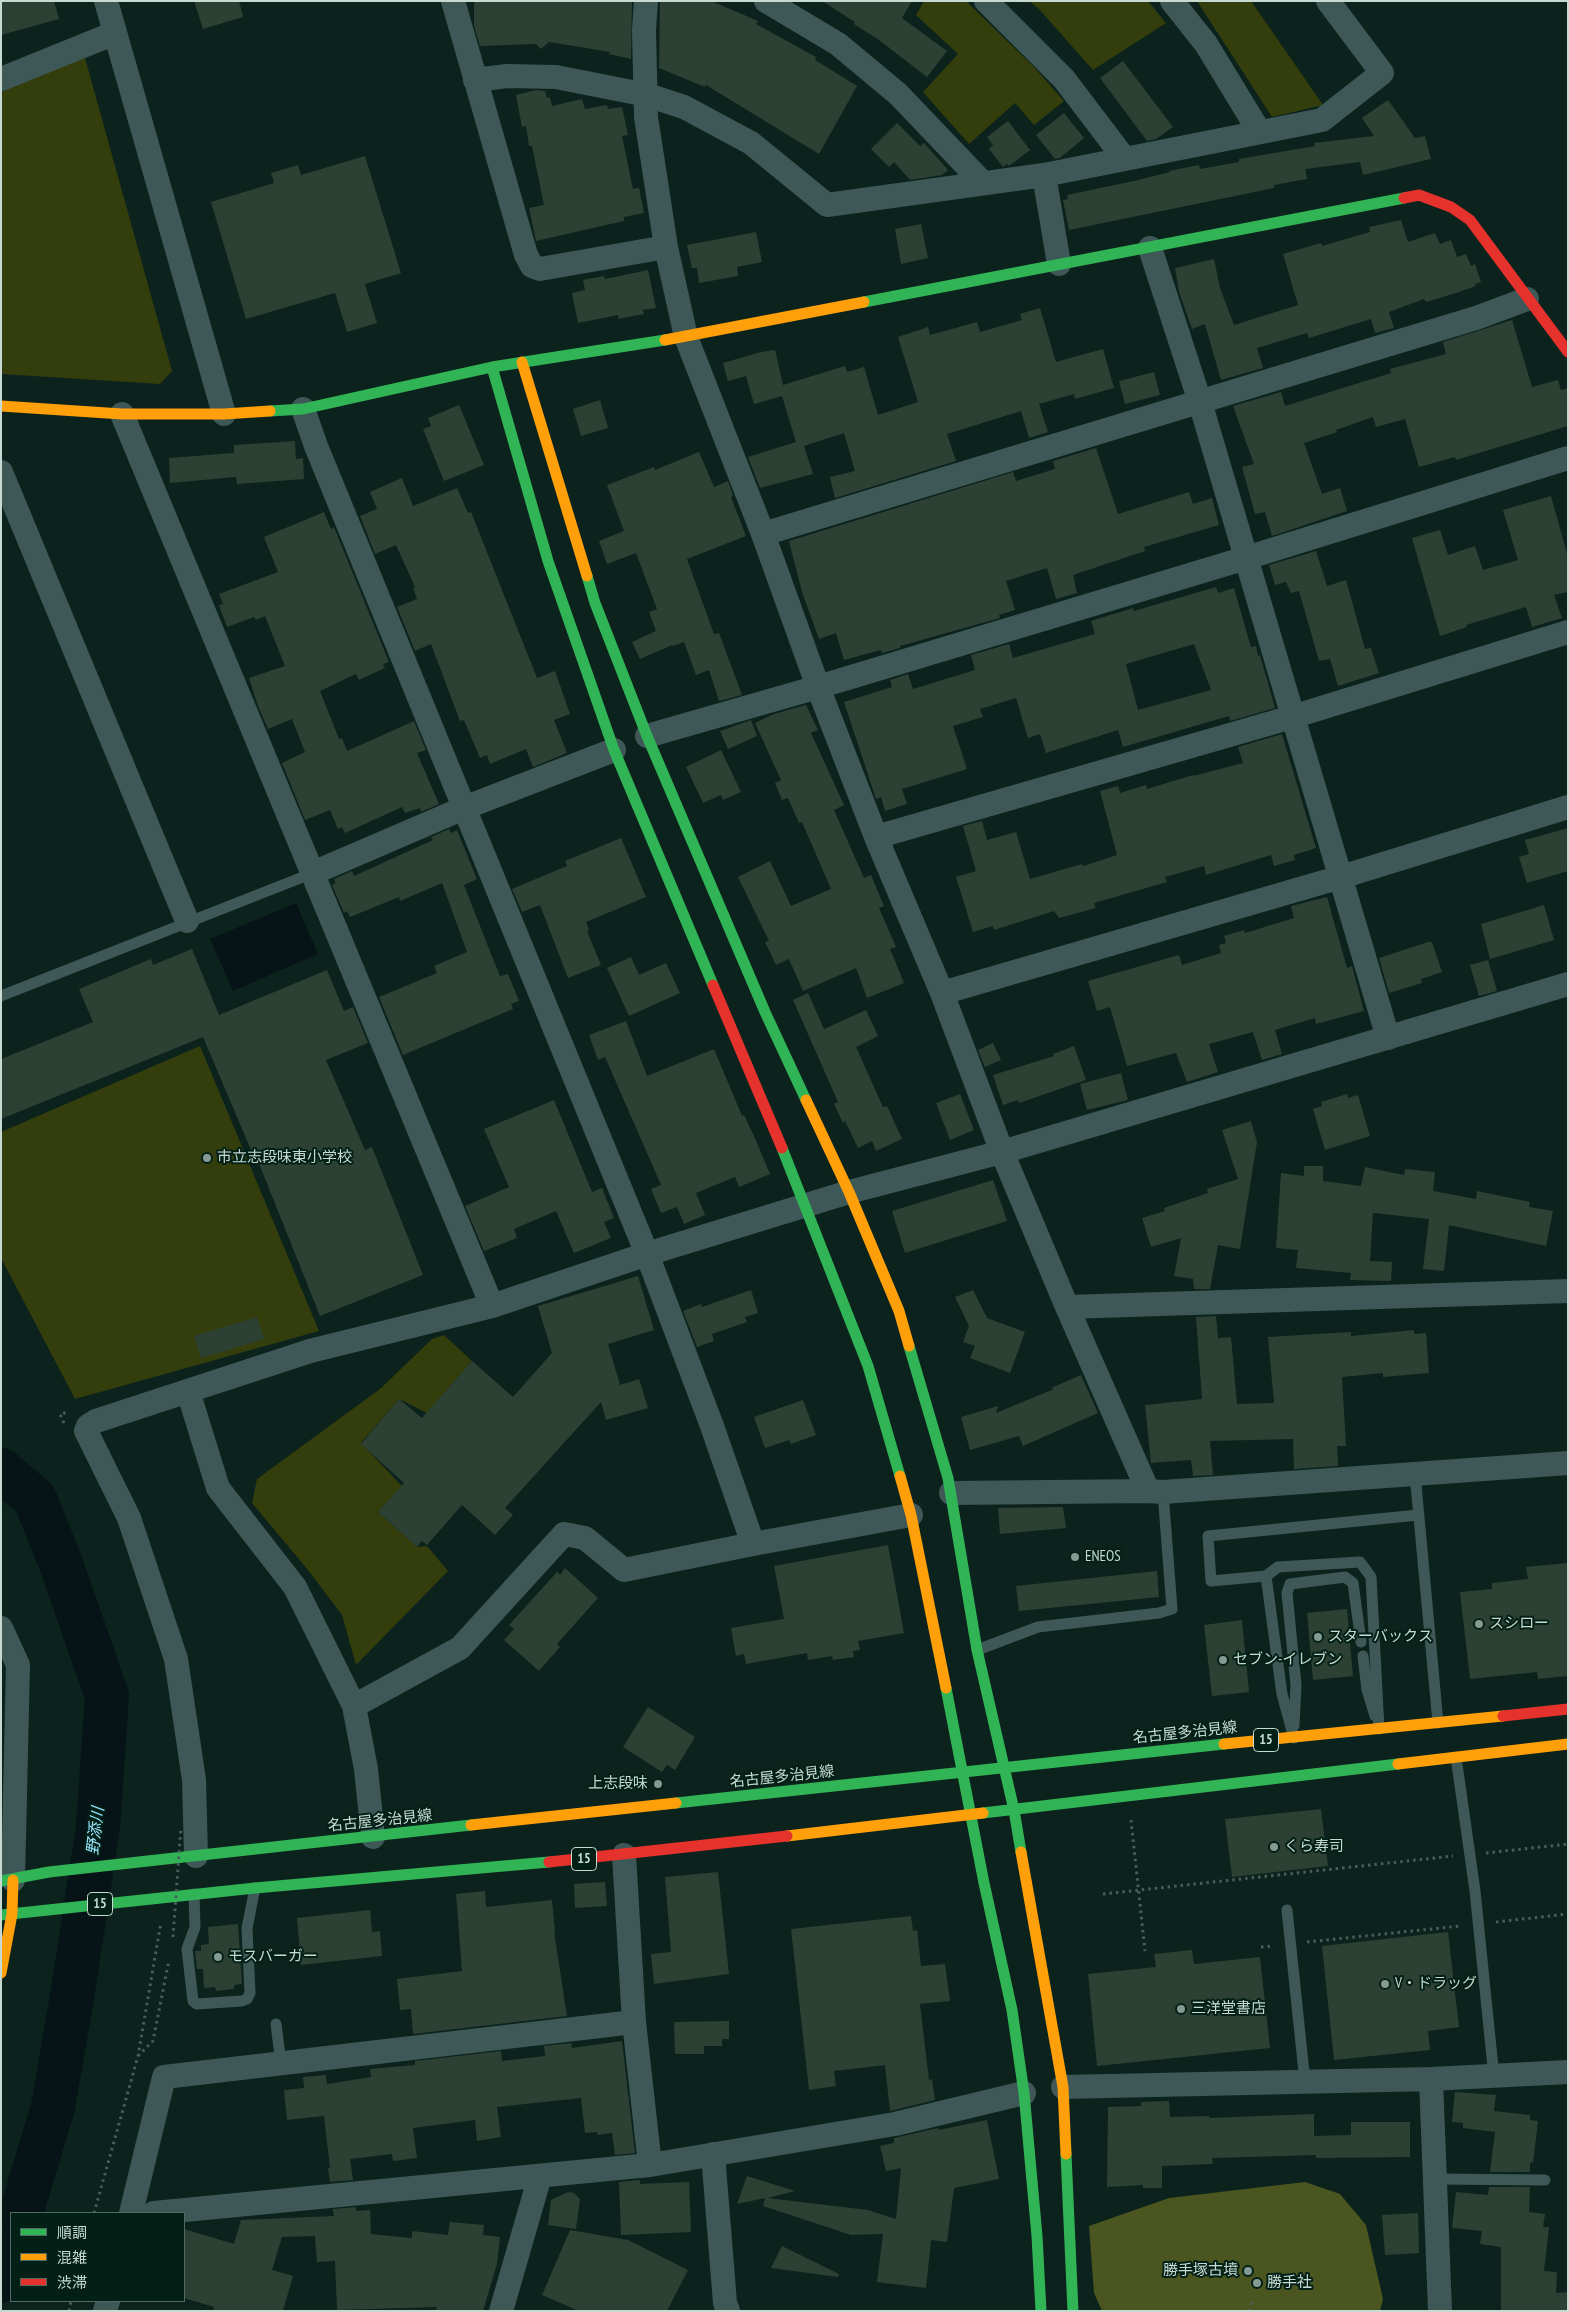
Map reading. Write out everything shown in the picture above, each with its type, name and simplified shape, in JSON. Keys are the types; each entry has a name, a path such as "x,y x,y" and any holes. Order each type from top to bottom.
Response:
{"street":[{"path":"106,1 224,414"},
{"path":"453,1 526,255 532,266 540,269 666,247"},
{"path":"646,1 644,30 647,95 646,117 666,247 686,337 763,534 818,687 876,837 942,993 1002,1152 1067,1307 1156,1492"},
{"path":"766,1 838,44 898,94 983,183"},
{"path":"986,1 1064,79 1124,158"},
{"path":"1172,1 1206,44 1259,131"},
{"path":"475,80 507,76 556,77 647,95 684,107 750,143 827,205 1044,175 1322,120 1382,73 1328,1"},
{"path":"1,79 116,33"},
{"path":"1044,175 1059,264"},
{"path":"1,406 122,414 224,414 303,409 492,367 686,337 1419,195 1452,207 1470,220 1568,352"},
{"path":"1150,248 1200,402 1388,1038"},
{"path":"763,534 1467,321 1527,299"},
{"path":"522,362 595,603 647,736 765,1012 849,1192 898,1311 924,1391 951,1493 977,1650 1014,1810 1063,2087 1073,2311"},
{"path":"492,367 548,561 614,750 807,1207 868,1366 911,1516 964,1772 984,1883 1012,2010 1024,2093 1037,2236 1041,2311"},
{"path":"303,409 320,455 647,1254 754,1544"},
{"path":"122,414 492,1306"},
{"path":"647,736 818,687 1246,558 1568,458"},
{"path":"1,472 186,922"},
{"path":"876,837 1292,717 1568,632"},
{"path":"313,873 464,808 614,750"},
{"path":"942,993 1568,807"},
{"path":"196,1856 194,1780 176,1659 129,1518 86,1431 88,1426 96,1421 310,1352 492,1306 647,1254 807,1207 849,1192 1002,1152 1568,984"},
{"path":"1067,1307 1568,1291"},
{"path":"188,1391 218,1488 295,1587 354,1706 366,1769 373,1837"},
{"path":"951,1493 1156,1492 1568,1463"},
{"path":"354,1706 460,1648 564,1534 585,1538 624,1570 754,1544 911,1516"},
{"path":"1,1628 9,1667 7,1915 1,1973"},
{"name":"名古屋多治見線","path":"7,1880 49,1872 1181,1747 1294,1738 1568,1709"},
{"name":"15","path":"7,1915 46,1909 255,1888 624,1855 1568,1744"},
{"path":"624,1855 634,2022 650,2165"},
{"path":"131,2212 164,2077 634,2022"},
{"path":"1063,2087 1431,2079 1568,2072"},
{"path":"1431,2079 1440,2311"},
{"path":"164,2212 650,2165 895,2124 1024,2093"},
{"path":"713,2154 725,2303 728,2311"},
{"path":"501,2311 540,2176"}],"lane":[{"path":"1,996 313,873"},
{"path":"1415,1474 1438,1723"},
{"path":"977,1650 1038,1627 1159,1613 1172,1609 1156,1492"},
{"path":"1379,1729 1371,1577 1360,1562 1278,1567 1266,1576 1211,1581 1208,1536 1418,1515"},
{"path":"1266,1576 1282,1694 1294,1738"},
{"path":"1294,1738 1296,1685 1287,1593 1290,1584 1345,1577 1353,1583 1361,1642"},
{"path":"1362,1656 1367,1690 1379,1729"},
{"path":"1456,1757 1479,1924 1494,2077"},
{"path":"194,1894 195,1927 187,1949 193,2001 198,2004 242,2001 247,1999 250,1993 247,1928 255,1888"},
{"path":"1287,1910 1304,2082"},
{"path":"276,2024 281,2064"},
{"path":"1435,2179 1545,2180"}],"path":[{"path":"68,1431 60,1414 78,1409"},
{"path":"1131,1817 1145,1951"},
{"path":"172,1946 181,1827"},
{"path":"1102,1894 1568,1844"},
{"path":"94,2212 138,2056 166,1897"},
{"path":"1261,1947 1568,1914"},
{"path":"138,2056 153,2041 170,1956"},
{"path":"1249,2311 1252,2302"}],"green space":[{"path":"924,1 966,1 1034,67 1064,101 1034,125 1015,103 969,144 923,92 958,54 916,15"},
{"path":"1029,1 1148,1 1166,23 1093,70 1039,9"},
{"path":"1197,1 1251,1 1323,105 1272,117"},
{"path":"85,58 172,371 160,384 1,374 1,89"},
{"path":"200,1046 319,1331 75,1399 1,1258 1,1132"},
{"path":"444,1335 472,1361 427,1413 399,1399 361,1443 402,1486 378,1512 417,1547 427,1546 448,1571 356,1665 342,1615 308,1570 252,1503 257,1479 380,1389 432,1339"},
{"path":"1305,2182 1340,2194 1366,2225 1383,2299 1380,2311 1102,2311 1094,2293 1089,2226 1169,2198"}],"shaded area":[{"path":"296,903 318,954 233,991 210,939"}],"building":[{"path":"1,1 54,1 59,19 1,35"},
{"path":"194,1 239,1 243,17 203,29"},
{"path":"474,1 632,1 631,59 609,54 610,52 549,42 541,49 536,44 480,46 474,26"},
{"path":"660,1 711,1 758,21 756,24 816,57 815,60 857,86 819,154 706,85 705,87 659,68"},
{"path":"822,1 912,1 902,18 947,51 927,77 879,40 854,24 855,22"},
{"path":"1123,61 1173,127 1156,139 1147,141 1100,78"},
{"path":"536,90 545,91 547,98 550,97 552,106 582,99 585,109 607,105 608,109 622,107 628,135 622,136 633,189 639,188 644,213 624,217 624,221 536,241 529,208 544,205 532,146 529,146 526,126 522,127 516,95"},
{"path":"1388,100 1415,138 1425,136 1431,159 1363,175 1360,162 1305,169 1307,179 1274,185 1274,188 1069,230 1063,200 1068,199 1067,195 1199,165 1200,169 1239,162 1239,159 1315,146 1314,143 1374,136 1362,118"},
{"path":"1064,113 1084,138 1060,158 1055,159 1036,135"},
{"path":"1008,121 1030,150 1009,166 1007,164 1003,167 989,149 993,145 987,137"},
{"path":"897,123 920,146 924,143 948,170 942,175 910,180 894,162 889,167 871,149"},
{"path":"365,156 401,273 365,284 377,323 347,332 335,293 246,319 211,202 274,183 271,173 298,165 301,175"},
{"path":"1401,220 1408,242 1435,233 1440,244 1451,240 1457,257 1466,254 1471,266 1475,264 1481,282 1475,284 1476,286 1456,293 1426,302 1424,299 1389,312 1394,328 1375,333 1371,319 1309,338 1307,333 1257,348 1263,368 1221,380 1205,324 1192,329 1179,292 1175,268 1214,259 1220,288 1234,325 1298,305 1283,254 1321,243 1322,246 1370,232 1369,227"},
{"path":"921,224 928,258 901,264 895,229"},
{"path":"756,232 762,262 737,267 738,276 699,283 697,268 692,268 687,245"},
{"path":"648,270 656,308 643,310 644,314 618,319 618,315 578,323 572,293 585,290 583,280 604,276 605,279"},
{"path":"1040,308 1056,362 1103,349 1114,388 1075,399 1074,394 1039,404 1048,432 1029,438 1021,411 947,434 956,461 835,498 830,477 855,471 844,433 804,446 813,474 760,488 748,457 796,442 782,396 754,404 746,376 728,381 723,363 775,350 783,385 845,366 847,372 864,367 878,415 918,402 898,337 928,327 930,335 977,322 980,332 1022,320 1020,314"},
{"path":"1512,320 1532,387 1558,380 1561,390 1568,388 1568,426 1456,460 1455,457 1419,467 1405,419 1376,427 1373,417 1336,430 1337,432 1304,443 1322,494 1340,488 1347,511 1272,536 1265,512 1255,514 1242,467 1254,464 1233,406 1281,392 1285,406 1391,373 1390,369 1446,354 1443,342"},
{"path":"1154,372 1160,395 1125,404 1119,381"},
{"path":"600,400 608,428 581,436 573,409"},
{"path":"459,405 484,465 444,481 423,429 431,426 428,418"},
{"path":"295,441 296,459 303,458 304,479 237,484 236,477 170,483 169,458 234,453 234,445"},
{"path":"1096,448 1118,514 1189,492 1193,504 1212,498 1219,525 1144,547 1145,551 1073,575 1077,593 1056,599 1047,568 1006,581 1015,610 999,615 1000,618 900,646 900,648 882,653 881,650 844,660 836,633 819,639 802,592 789,541 1013,472 1016,481 1055,469 1053,461"},
{"path":"699,452 714,487 728,481 733,496 731,497 746,536 687,559 714,634 719,633 742,695 719,701 709,670 696,675 684,642 672,645 640,659 632,642 656,631 649,612 657,609 636,553 607,564 599,541 624,531 607,485 654,467 655,470"},
{"path":"402,478 413,506 457,488 468,513 471,512 537,678 555,671 570,714 554,720 567,753 533,767 526,749 490,764 487,755 480,758 464,720 460,721 431,644 415,651 397,607 417,599 413,588 415,587 396,545 375,554 360,516 377,509 370,492"},
{"path":"1551,496 1568,557 1568,592 1554,595 1562,618 1532,627 1526,607 1466,625 1467,627 1440,636 1412,538 1440,530 1448,555 1475,546 1483,570 1518,560 1503,510"},
{"path":"324,512 331,529 334,527 389,662 383,664 385,668 359,680 356,674 320,691 339,739 342,738 347,751 414,721 426,750 417,753 439,804 421,812 420,808 405,813 402,807 345,833 342,827 338,829 330,810 305,820 282,763 305,752 292,719 268,729 258,706 249,678 285,666 265,616 256,620 254,617 227,627 219,605 223,604 219,594 278,572 264,537"},
{"path":"1316,551 1327,586 1346,580 1365,649 1371,648 1379,673 1338,686 1330,659 1319,661 1299,591 1291,593 1286,582 1275,585 1269,565"},
{"path":"1216,587 1218,593 1234,588 1251,647 1256,646 1258,656 1260,655 1275,708 1230,721 1229,716 1123,747 1118,730 1046,753 1040,734 1028,738 1016,698 980,709 983,717 953,726 967,769 902,789 907,804 885,811 881,797 876,799 844,702 892,687 890,680 908,674 913,689 975,670 971,655 1009,644 1013,658 1095,634 1091,621 1133,608 1134,611","holes":["1194,644 1211,690 1138,710 1126,664"]},
{"path":"806,705 818,730 811,733 844,805 834,810 864,878 871,875 884,906 879,908 896,947 890,949 904,983 867,998 856,968 803,991 789,959 776,965 765,942 769,941 738,877 770,861 791,906 831,889 802,822 799,823 788,798 782,800 775,783 781,780 755,723 774,714"},
{"path":"751,720 757,736 728,749 720,731"},
{"path":"1282,734 1316,848 1294,855 1295,860 1274,866 1271,855 1206,875 1204,866 1165,877 1167,882 1094,903 1096,908 1059,918 1054,911 994,930 993,926 973,932 956,877 976,871 963,826 982,821 987,840 1016,832 1030,879 1082,864 1083,866 1117,855 1100,791 1118,786 1120,793 1146,785 1147,789 1243,763 1238,747"},
{"path":"721,750 741,792 723,800 721,795 703,803 686,767"},
{"path":"1568,828 1568,871 1527,883 1519,857 1529,854 1525,840"},
{"path":"449,829 451,833 457,830 477,879 464,885 491,954 500,976 508,974 519,1001 511,1004 513,1009 403,1055 379,997 437,973 434,966 467,952 442,883 400,901 399,897 350,917 347,911 344,913 332,885 336,883 334,879 352,871 354,876 433,840 431,837"},
{"path":"621,838 646,897 586,922 589,930 587,931 601,965 568,978 540,905 522,912 512,889 567,866 565,861"},
{"path":"1327,897 1347,968 1352,966 1364,1011 1316,1024 1315,1018 1275,1030 1282,1054 1262,1060 1253,1032 1209,1044 1218,1072 1187,1082 1176,1053 1127,1066 1110,1007 1097,1011 1088,981 1179,955 1182,965 1221,953 1219,945 1226,943 1224,936 1244,930 1245,933 1294,918 1291,906"},
{"path":"1544,905 1554,940 1490,959 1481,924"},
{"path":"1432,942 1442,972 1421,979 1422,983 1389,993 1379,958"},
{"path":"192,949 219,1015 327,970 344,1011 353,1007 368,1043 326,1060 365,1150 372,1147 423,1275 320,1316 256,1156 254,1157 203,1037 1,1119 1,1059 93,1022 79,989 151,959 153,965"},
{"path":"631,957 639,975 666,963 680,993 629,1016 607,968"},
{"path":"1488,960 1497,991 1479,996 1470,965"},
{"path":"808,993 824,1029 866,1010 878,1036 856,1047 883,1107 887,1106 902,1139 876,1151 872,1141 858,1148 845,1121 843,1123 834,1104 838,1102 793,1000"},
{"path":"626,1021 647,1076 714,1049 742,1116 744,1115 770,1174 739,1187 735,1177 696,1193 705,1215 684,1224 677,1207 661,1213 651,1189 661,1185 605,1057 598,1060 589,1035"},
{"path":"993,1043 1001,1060 985,1067 978,1050"},
{"path":"1074,1046 1086,1080 1019,1103 1018,1100 1003,1105 993,1075 1054,1056 1053,1054"},
{"path":"1121,1073 1128,1100 1087,1110 1080,1084"},
{"path":"960,1094 974,1130 950,1140 936,1103"},
{"path":"1347,1094 1348,1098 1358,1095 1370,1136 1325,1150 1313,1109 1322,1106 1321,1102"},
{"path":"554,1100 592,1192 602,1188 614,1218 604,1222 611,1238 574,1253 556,1211 514,1229 517,1238 484,1251 465,1206 509,1187 484,1129"},
{"path":"1251,1121 1257,1142 1240,1249 1218,1245 1210,1289 1194,1289 1193,1279 1174,1276 1181,1238 1151,1247 1142,1218 1165,1211 1164,1208 1208,1193 1207,1189 1238,1179 1222,1130"},
{"path":"1304,1166 1323,1166 1323,1181 1361,1186 1365,1167 1404,1175 1405,1169 1435,1172 1433,1191 1476,1199 1477,1191 1530,1202 1529,1207 1553,1211 1546,1246 1449,1225 1444,1271 1423,1269 1429,1219 1373,1213 1370,1261 1392,1262 1391,1281 1350,1280 1351,1273 1296,1268 1298,1250 1276,1248 1281,1173 1304,1176"},
{"path":"993,1180 1007,1221 905,1253 892,1211"},
{"path":"638,1276 654,1330 608,1344 620,1385 639,1379 648,1408 606,1420 601,1402 505,1508 513,1515 495,1535 462,1505 427,1545 422,1541 417,1547 378,1512 404,1483 361,1444 399,1399 422,1418 472,1361 513,1397 552,1353 538,1306"},
{"path":"751,1290 758,1313 745,1317 747,1322 712,1334 714,1341 697,1347 683,1311 701,1304 702,1307"},
{"path":"973,1290 987,1318 1025,1332 1010,1373 970,1358 975,1346 963,1342 969,1326 955,1297"},
{"path":"1216,1316 1218,1338 1231,1337 1237,1404 1274,1403 1268,1337 1351,1332 1351,1336 1414,1330 1414,1334 1426,1333 1429,1373 1383,1377 1383,1373 1342,1377 1346,1446 1337,1446 1338,1466 1294,1469 1293,1439 1210,1441 1213,1475 1193,1476 1191,1460 1151,1463 1145,1405 1202,1399 1196,1317"},
{"path":"257,1317 264,1339 201,1358 194,1336"},
{"path":"1081,1375 1098,1413 1023,1446 1019,1436 970,1450 961,1417 998,1406 996,1413 1054,1389 1051,1388"},
{"path":"803,1400 816,1435 791,1444 789,1440 765,1448 754,1417"},
{"path":"1063,1507 1066,1528 1000,1534 998,1508"},
{"path":"888,1545 904,1633 858,1641 860,1650 853,1651 854,1657 833,1660 832,1656 808,1660 807,1653 746,1664 744,1654 736,1656 731,1628 784,1619 774,1566"},
{"path":"1568,1563 1568,1676 1538,1679 1537,1672 1470,1679 1460,1592 1492,1589 1492,1583 1528,1579 1526,1567"},
{"path":"565,1568 598,1598 557,1644 560,1647 539,1671 504,1640 514,1629 509,1625 557,1572 560,1575"},
{"path":"1157,1571 1159,1597 1019,1611 1016,1586"},
{"path":"1347,1609 1353,1676 1313,1680 1307,1613"},
{"path":"1242,1620 1249,1692 1212,1696 1204,1625"},
{"path":"648,1707 695,1737 675,1770 667,1765 662,1772 623,1747"},
{"path":"1321,1809 1328,1866 1232,1877 1225,1819"},
{"path":"718,1872 729,1974 654,1984 651,1954 671,1952 665,1877"},
{"path":"605,1882 607,1906 575,1908 574,1884"},
{"path":"485,1891 486,1907 552,1900 554,1932 567,2016 413,2034 411,2009 400,2010 397,1979 462,1971 456,1894"},
{"path":"370,1910 372,1932 380,1931 382,1956 301,1965 297,1918"},
{"path":"911,1916 913,1931 917,1930 921,1966 945,1964 950,2001 920,2004 929,2080 932,2079 935,2100 890,2111 885,2065 834,2071 836,2086 809,2090 791,1929"},
{"path":"238,1924 242,1984 234,1985 234,1989 216,1991 215,1987 204,1988 203,1969 197,1969 195,1951 201,1951 201,1945 209,1944 208,1927"},
{"path":"1448,1932 1459,2027 1428,2031 1430,2050 1334,2060 1322,1946"},
{"path":"1192,1950 1194,1964 1260,1957 1270,2048 1097,2066 1088,1974 1156,1967 1154,1954"},
{"path":"729,2021 729,2039 722,2039 722,2046 704,2046 704,2054 675,2054 674,2022"},
{"path":"622,2041 635,2153 615,2155 612,2133 598,2135 597,2132 585,2133 581,2098 497,2107 501,2137 477,2141 475,2120 413,2128 417,2158 393,2161 392,2154 350,2159 353,2180 330,2182 324,2116 287,2120 284,2090 304,2088 303,2077 326,2075 327,2084 371,2077 370,2069 415,2065 415,2061 501,2051 502,2061 545,2056 544,2046 571,2043 572,2048"},
{"path":"1455,2092 1496,2095 1494,2111 1530,2115 1530,2120 1538,2121 1533,2163 1530,2162 1530,2172 1490,2172 1495,2132 1463,2128 1463,2123 1452,2122"},
{"path":"1169,2101 1170,2117 1209,2116 1209,2118 1314,2114 1314,2136 1351,2135 1351,2122 1410,2122 1410,2157 1316,2158 1316,2155 1212,2158 1213,2164 1162,2166 1162,2188 1143,2188 1143,2185 1107,2187 1108,2107 1141,2106 1141,2102"},
{"path":"987,2120 999,2179 954,2188 947,2242 931,2240 926,2288 877,2282 883,2234 851,2235 763,2206 765,2198 737,2204 747,2176 795,2191 768,2198 868,2210 896,2219 901,2168 886,2171 880,2146 894,2143 894,2138"},
{"path":"640,2180 640,2184 689,2182 691,2232 621,2235 619,2182"},
{"path":"1489,2187 1530,2187 1529,2212 1545,2214 1543,2227 1549,2227 1544,2271 1557,2272 1556,2293 1568,2292 1568,2311 1501,2311 1501,2247 1480,2244 1482,2231 1452,2228 1456,2192 1488,2195"},
{"path":"568,2192 574,2193 580,2199 576,2229 548,2225 551,2200"},
{"path":"356,2207 356,2211 370,2210 371,2234 412,2238 412,2231 448,2235 450,2222 484,2225 483,2235 500,2237 497,2264 483,2311 436,2311 437,2307 337,2310 335,2261 317,2262 315,2236 282,2237 272,2270 293,2276 283,2311 213,2311 214,2307 185,2298 185,2229 234,2244 241,2220 334,2216 333,2209"},
{"path":"1418,2213 1419,2253 1385,2255 1382,2215"},
{"path":"570,2230 628,2240 688,2270 667,2311 579,2311 542,2295"},
{"path":"782,2246 839,2274 838,2277 771,2268"}],"waterway":[{"name":"野添川","path":"1,1470 35,1499 61,1564 107,1696 98,1827 72,1997 53,2107 21,2212"},
{"name":"野添川","path":"1,2281 10,2250"}],"traffic: fast":[{"path":"864,302 1404,198"},
{"path":"270,411 303,409 492,367 665,340"},
{"path":"492,367 548,561 614,750 713,985"},
{"path":"587,576 595,603 647,736 765,1012 806,1100"},
{"path":"782,1148 868,1366 900,1476"},
{"path":"909,1346 948,1478 977,1650 1014,1810 1021,1852"},
{"path":"946,1688 984,1883 1012,2010 1024,2093 1037,2236 1041,2311"},
{"path":"676,1803 1224,1744"},
{"path":"983,1813 1398,1764"},
{"path":"1,1881 49,1872 471,1825"},
{"path":"1,1915 255,1888 549,1862"},
{"path":"1066,2154 1073,2311"}],"traffic: slow":[{"path":"665,340 864,302"},
{"path":"522,362 587,576"},
{"path":"1,406 122,414 224,414 270,411"},
{"path":"806,1100 849,1192 899,1311 909,1346"},
{"path":"900,1476 911,1515 946,1688"},
{"path":"1224,1744 1503,1716"},
{"path":"1398,1764 1568,1744"},
{"path":"471,1825 676,1803"},
{"path":"787,1836 983,1813"},
{"path":"1021,1852 1063,2087 1066,2154"},
{"path":"1,1973 12,1914 13,1880"}],"traffic: jam":[{"path":"1404,198 1419,195 1451,207 1470,220 1568,352"},
{"path":"713,985 782,1148"},
{"path":"1503,1716 1568,1709"},
{"path":"549,1862 787,1836"}],"place":[{"name":"市立志段味東小学校","path":"207,1158"},
{"name":"ENEOS","path":"1075,1557"},
{"name":"スシロー","path":"1479,1624"},
{"name":"スターバックス","path":"1318,1637"},
{"name":"セブン-イレブン","path":"1223,1660"},
{"name":"上志段味","path":"658,1784"},
{"name":"くら寿司","path":"1274,1847"},
{"name":"モスバーガー","path":"218,1957"},
{"name":"V・ドラッグ","path":"1385,1984"},
{"name":"三洋堂書店","path":"1181,2009"},
{"name":"勝手塚古墳","path":"1248,2271"},
{"name":"勝手社","path":"1257,2283"}]}
